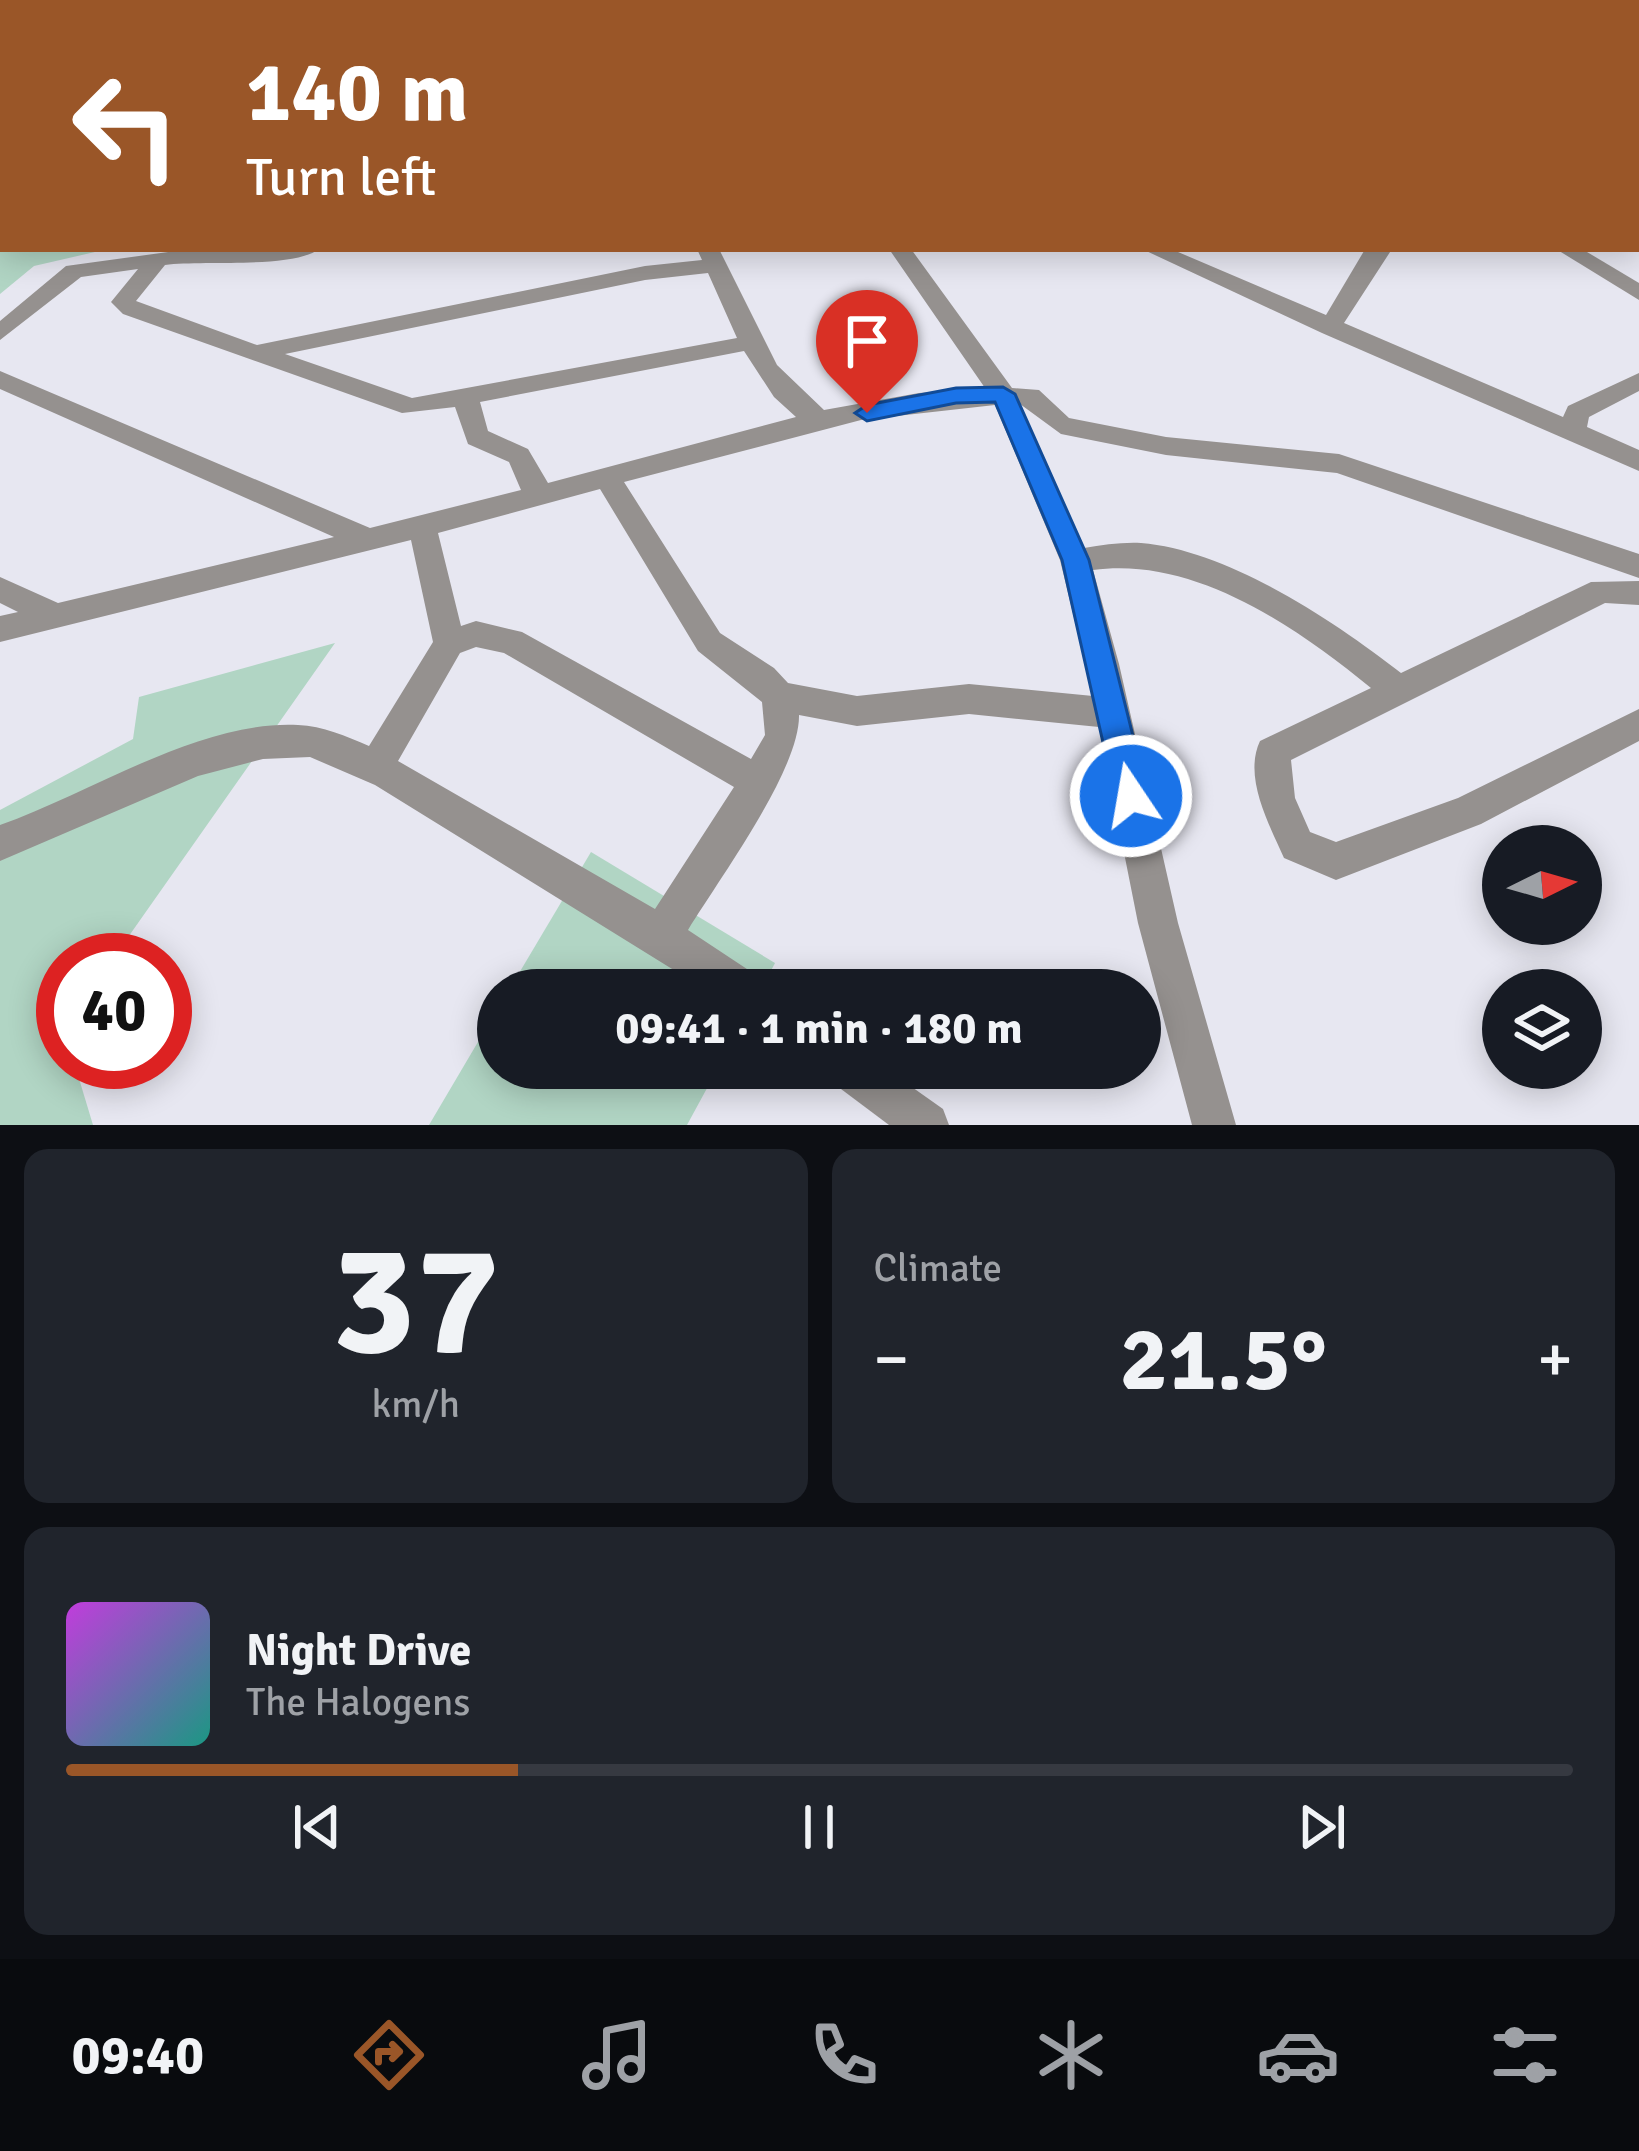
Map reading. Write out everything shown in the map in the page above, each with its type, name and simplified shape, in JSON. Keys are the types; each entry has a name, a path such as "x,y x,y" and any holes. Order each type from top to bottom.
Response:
{"street":[{"path":"0,333 74,271 209,253 259,257 290,252"},
{"path":"902,252 1003,394 1076,560 1158,923 1214,1125"},
{"path":"1161,252 1639,461"},
{"path":"1330,328 1368,252"},
{"path":"1572,252 1639,293"},
{"path":"255,353 712,257 754,342 790,400 823,422"},
{"path":"156,262 123,302 131,309 411,407 754,342"},
{"path":"0,379 368,540"},
{"path":"1572,433 1577,412 1639,381"},
{"path":"0,628 368,540 823,422 956,396 1003,394 1030,396 1061,425 1145,442 1339,464 1639,566"},
{"path":"465,397 477,437 510,446 530,465 538,496"},
{"path":"607,478 710,642 762,678 778,696 782,737 663,933"},
{"path":"422,526 449,643"},
{"path":"1076,560 1103,553 1156,557 1271,604 1357,656 1397,689"},
{"path":"0,589 56,616"},
{"path":"1639,593 1602,591 1272,752 1277,799 1298,845 1336,861 1468,812 1639,724"},
{"path":"375,768 449,643 476,634 511,641 758,782"},
{"path":"778,696 857,711 969,699 1114,712"},
{"path":"0,843 62,820 156,774 259,743 292,739 321,743 375,768 663,933 712,969"},
{"path":"877,1089 927,1125"}],"green space":[{"path":"0,252 95,252 34,266 0,294"},
{"path":"335,643 131,933 36,933 36,1089 82,1089 93,1125 0,1125 0,810 133,739 139,697"},
{"path":"591,852 775,963 772,969 521,969"},
{"path":"477,1044 477,1089 707,1089 687,1125 429,1125"}],"route":[{"path":"867,413 956,396 1003,394 1076,560 1131,796"}]}
